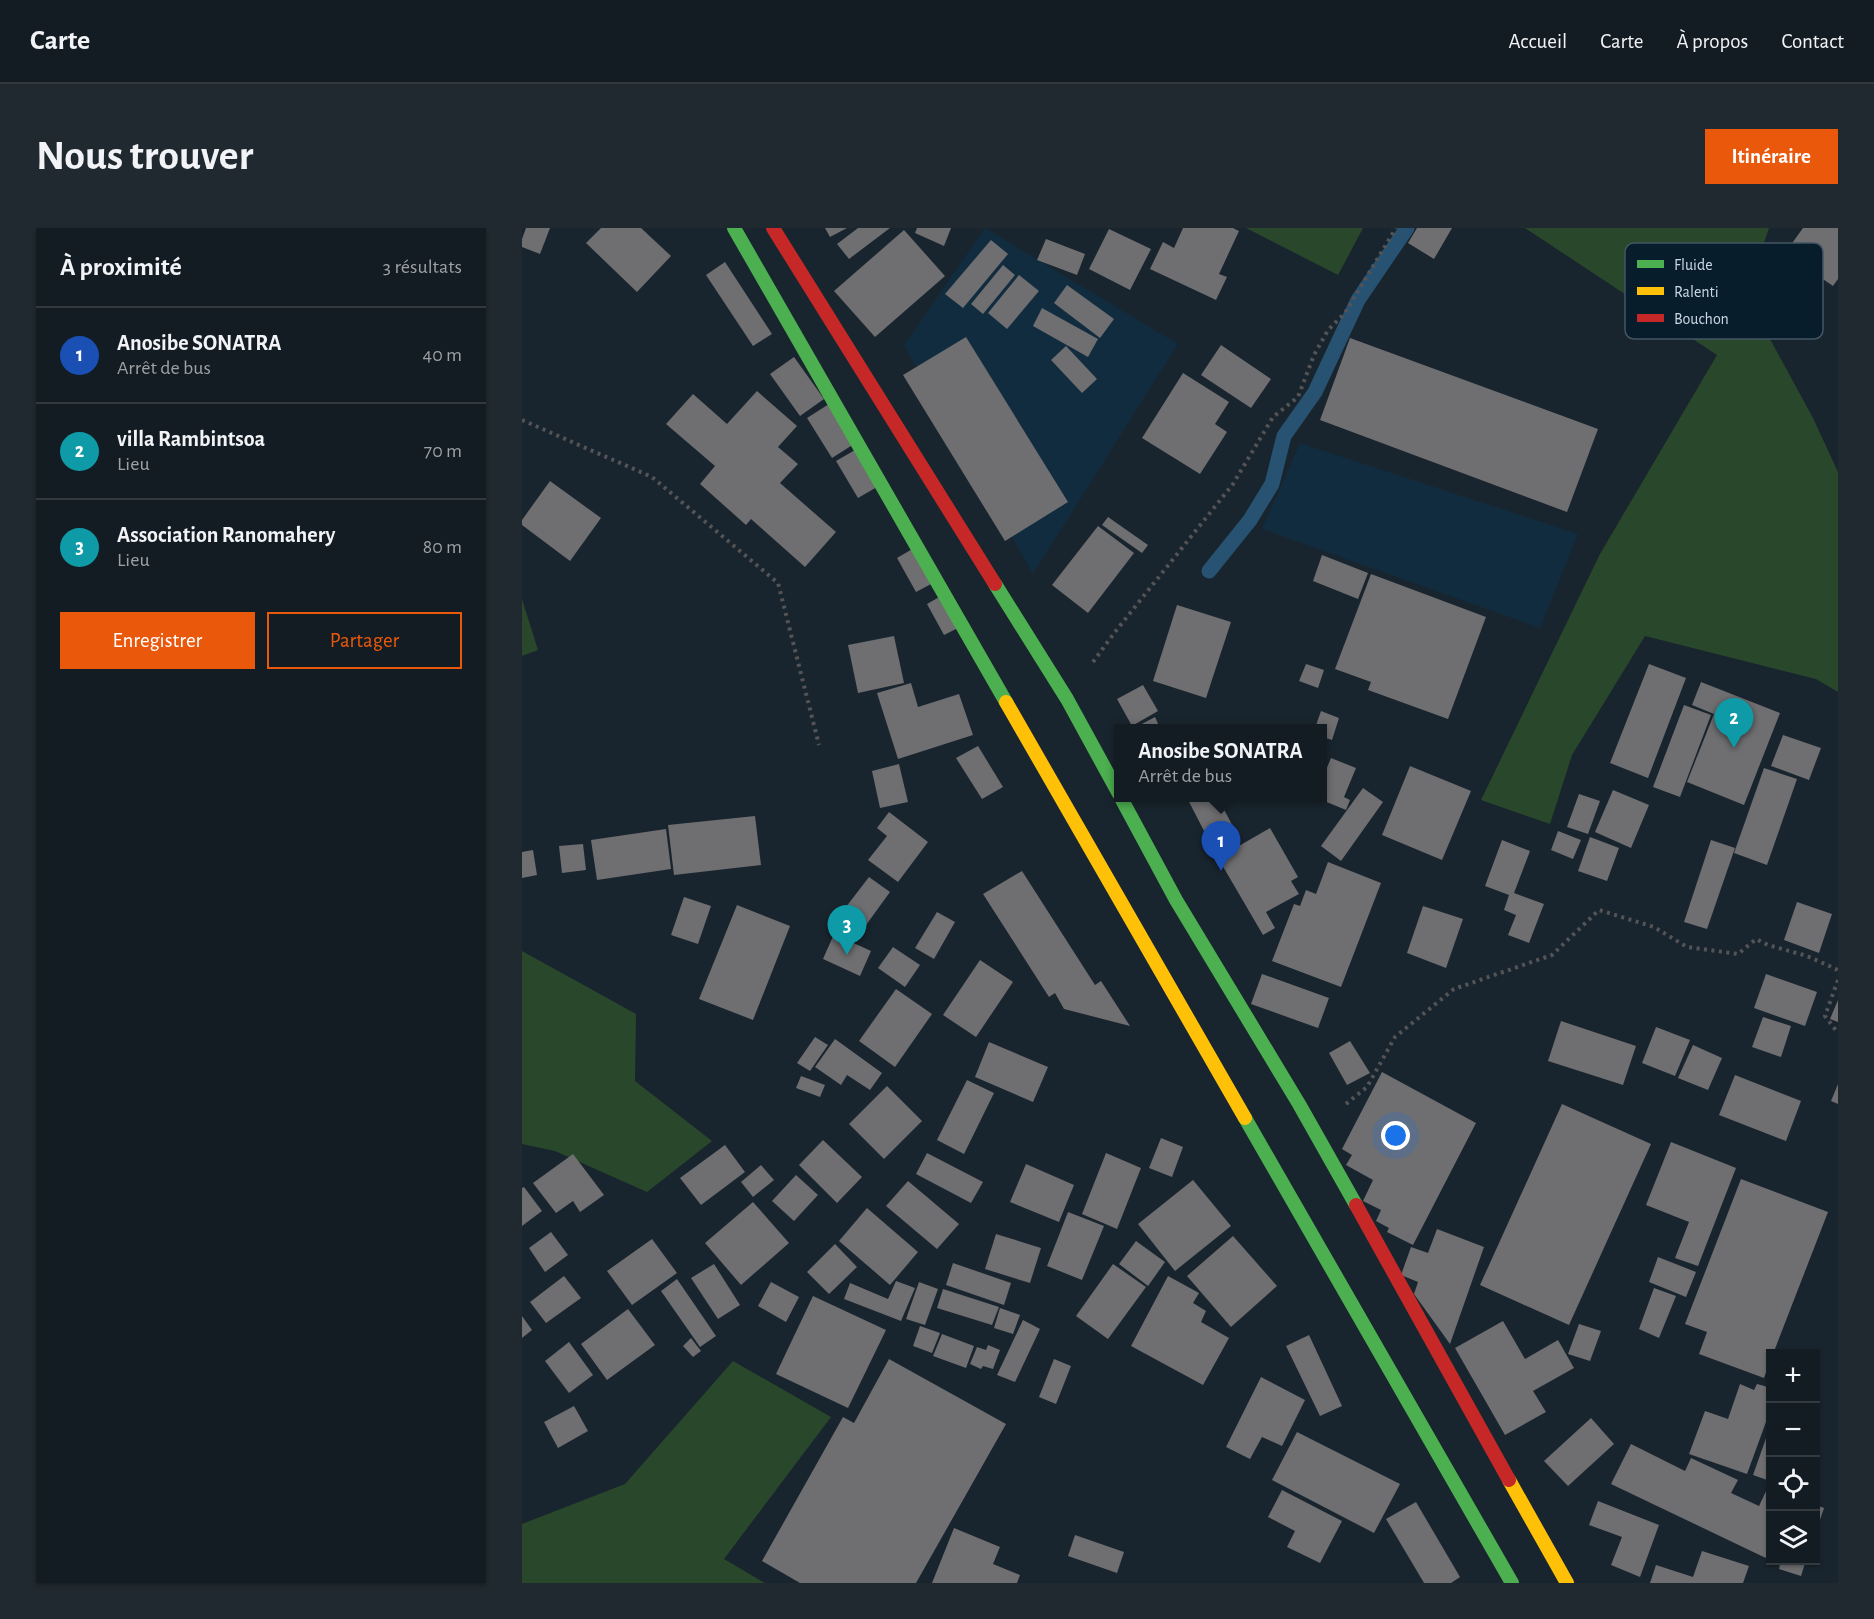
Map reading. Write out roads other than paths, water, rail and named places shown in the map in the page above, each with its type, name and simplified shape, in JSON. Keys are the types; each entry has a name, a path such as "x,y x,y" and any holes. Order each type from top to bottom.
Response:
{"street":[{"path":"734,228 1512,1583"},
{"path":"773,228 1067,699 1114,785"},
{"path":"1123,802 1176,900 1314,1130 1567,1583"}],"waterway":[{"path":"1209,571 1250,520 1272,484 1284,436 1315,392 1358,300 1407,228"}],"place":[{"name":"villa Rambintsoa","path":"1734,748"},
{"name":"Anosibe SONATRA","path":"1221,871"},
{"name":"Association Ranomahery","path":"847,955"}]}
